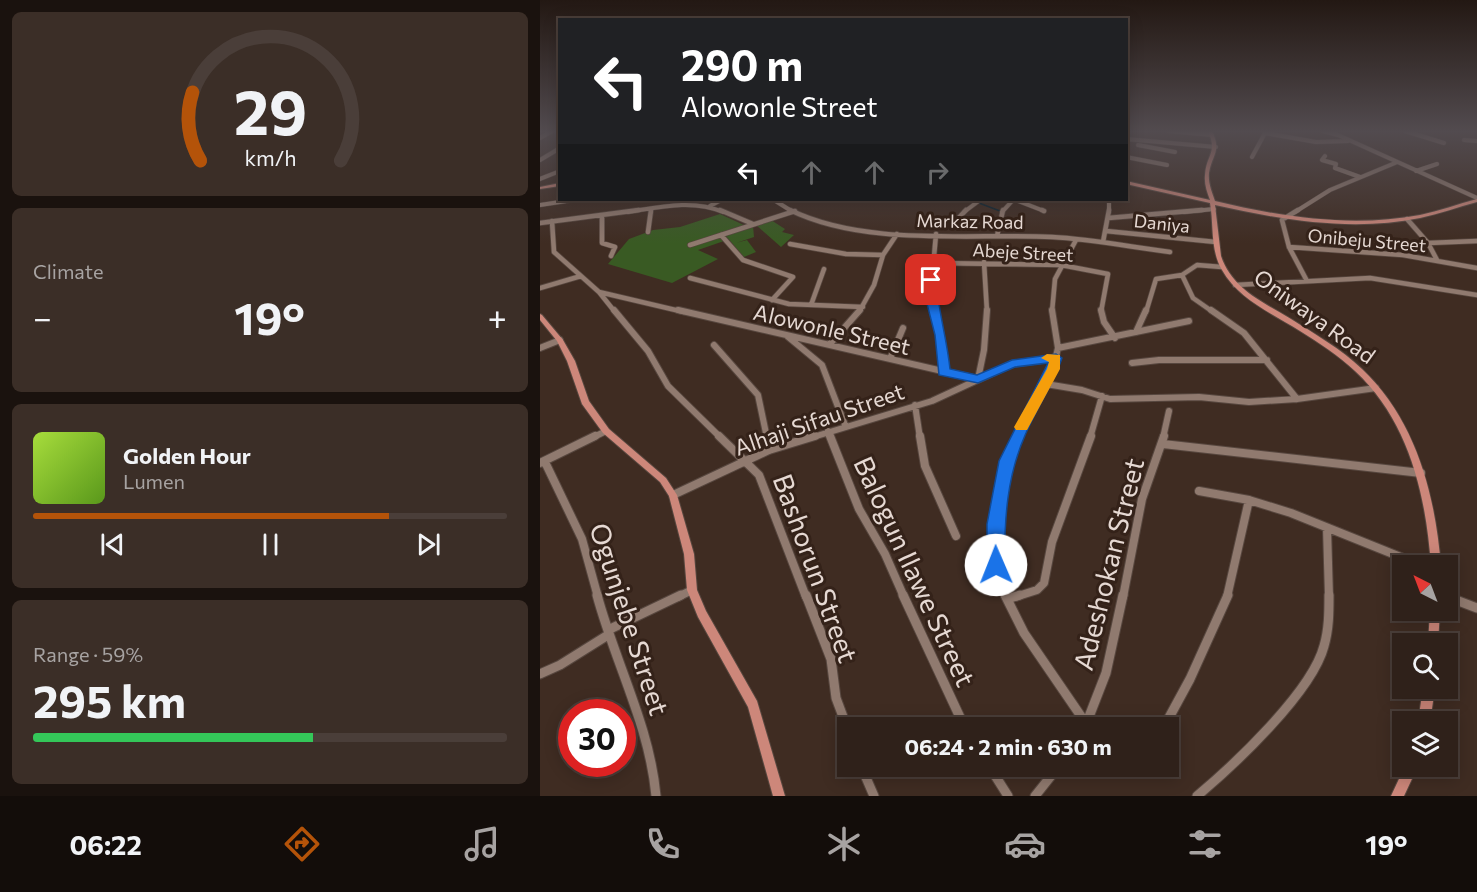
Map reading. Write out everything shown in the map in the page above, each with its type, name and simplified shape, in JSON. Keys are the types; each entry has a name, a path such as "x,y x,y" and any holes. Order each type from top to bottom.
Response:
{"main road":[{"name":"Oniwaya Road","path":"1208,168 1216,242 1222,267 1235,285 1316,338 1376,388 1407,441 1421,472 1433,521 1435,555"},
{"path":"540,187 558,184"},
{"path":"1128,184 1213,206 1283,219 1347,226 1408,220 1477,200"},
{"path":"540,316 560,340 573,366 585,402 606,431 663,480 673,495 689,554 692,590 702,614 753,705 779,796"},
{"path":"1397,796 1406,777"}],"street":[{"path":"1335,168 1360,177"},
{"path":"1307,281 1289,247 1283,219 1330,190 1380,168"},
{"path":"1409,168 1477,200"},
{"path":"1416,171 1425,168"},
{"path":"540,179 558,172"},
{"path":"540,205 566,201"},
{"path":"710,206 719,201"},
{"name":"Markaz Road","path":"776,201 795,212 855,229 897,234 1076,240 1170,252"},
{"path":"954,222 977,201"},
{"path":"997,236 1002,213 1014,201"},
{"path":"1018,201 1044,211"},
{"path":"1102,242 1106,231 1109,201"},
{"path":"540,223 678,204 710,206 753,224"},
{"path":"1108,219 1213,206"},
{"path":"648,232 651,209"},
{"path":"690,245 795,212"},
{"path":"602,215 602,243 615,247 611,256"},
{"path":"1408,220 1428,243 1437,260"},
{"name":"Bashorun Street","path":"552,221 554,252 599,292 648,351 668,386 754,468 767,490 831,659 836,698 843,717"},
{"name":"Daniya","path":"1106,231 1216,242"},
{"path":"830,344 863,307 869,297 883,255 897,234"},
{"path":"936,234 932,263 932,300 941,335 944,372"},
{"path":"721,235 743,260 793,277 772,300"},
{"path":"1076,240 1055,279 1052,309 1058,348 1056,358 1046,384 1019,430 1007,461 996,524 994,553 997,578 1007,599 1047,670 1080,717"},
{"path":"1428,243 1477,242"},
{"path":"790,244 846,254 883,255"},
{"name":"Onibeju Street","path":"1289,247 1437,260 1448,266 1477,268"},
{"path":"978,379 985,359 987,293 984,262"},
{"name":"Abeje Street","path":"932,263 984,262 1061,265 1107,274 1099,313 1105,326 1115,338"},
{"path":"1136,332 1143,320 1153,282 1160,277 1182,275 1197,265 1222,267"},
{"path":"811,306 824,269"},
{"path":"1182,275 1193,298 1244,333 1297,399"},
{"path":"540,288 581,276"},
{"path":"690,278 772,300 811,306 846,304 863,307"},
{"path":"1235,285 1370,278 1477,295"},
{"name":"Alowonle Street","path":"599,292 978,379"},
{"path":"1058,348 1189,321"},
{"path":"890,359 903,328"},
{"path":"787,336 822,365 845,425"},
{"path":"540,348 560,340"},
{"path":"714,345 758,395 769,450"},
{"path":"978,379 1012,364 1056,358"},
{"path":"1132,363 1159,360 1267,360"},
{"name":"Alhaji Sifau Street","path":"673,495 769,450 946,396 978,379"},
{"path":"1046,384 1102,396 1132,399 1199,397 1249,402 1297,399 1376,388"},
{"path":"1007,599 1037,590 1044,583 1052,542 1096,422 1102,396"},
{"path":"915,405 925,466 956,536"},
{"name":"Adeshokan Street","path":"1089,717 1114,637 1143,492 1163,444 1169,411"},
{"path":"542,463 606,431"},
{"name":"Balogun Ilawe Street","path":"828,431 859,509 885,554 942,683 960,717"},
{"path":"1163,444 1421,472"},
{"name":"Ogunjebe Street","path":"542,463 579,530 608,632 653,761 656,796"},
{"path":"1199,491 1249,500 1395,555"},
{"path":"1169,717 1190,680 1230,591 1249,500"},
{"path":"1197,796 1235,764 1312,673 1323,649 1328,621 1327,528"},
{"path":"540,674 560,665 608,632 692,590"},
{"path":"1458,601 1477,608"},
{"path":"866,777 874,796"},
{"path":"996,777 1008,796"},
{"path":"1035,796 1050,777"}],"green space":[{"path":"720,214 746,226 687,244 691,246 720,237 724,241 698,250 718,259 672,283 608,264 629,239 653,230 680,227"},
{"path":"771,220 785,229 782,232 794,235 781,247 756,225"},
{"path":"753,226 754,237 736,243 747,240 756,252 744,257 725,235"}],"waterway":[{"path":"979,203 1000,211"}],"slow traffic":[{"path":"1021,427 1053,369 1056,358 1047,358"}],"route":[{"path":"931,280 932,300 941,335 944,372 978,379 1012,364 1041,358 1056,358 1046,384 1019,430 1007,461 996,524 994,553 996,565"}]}
